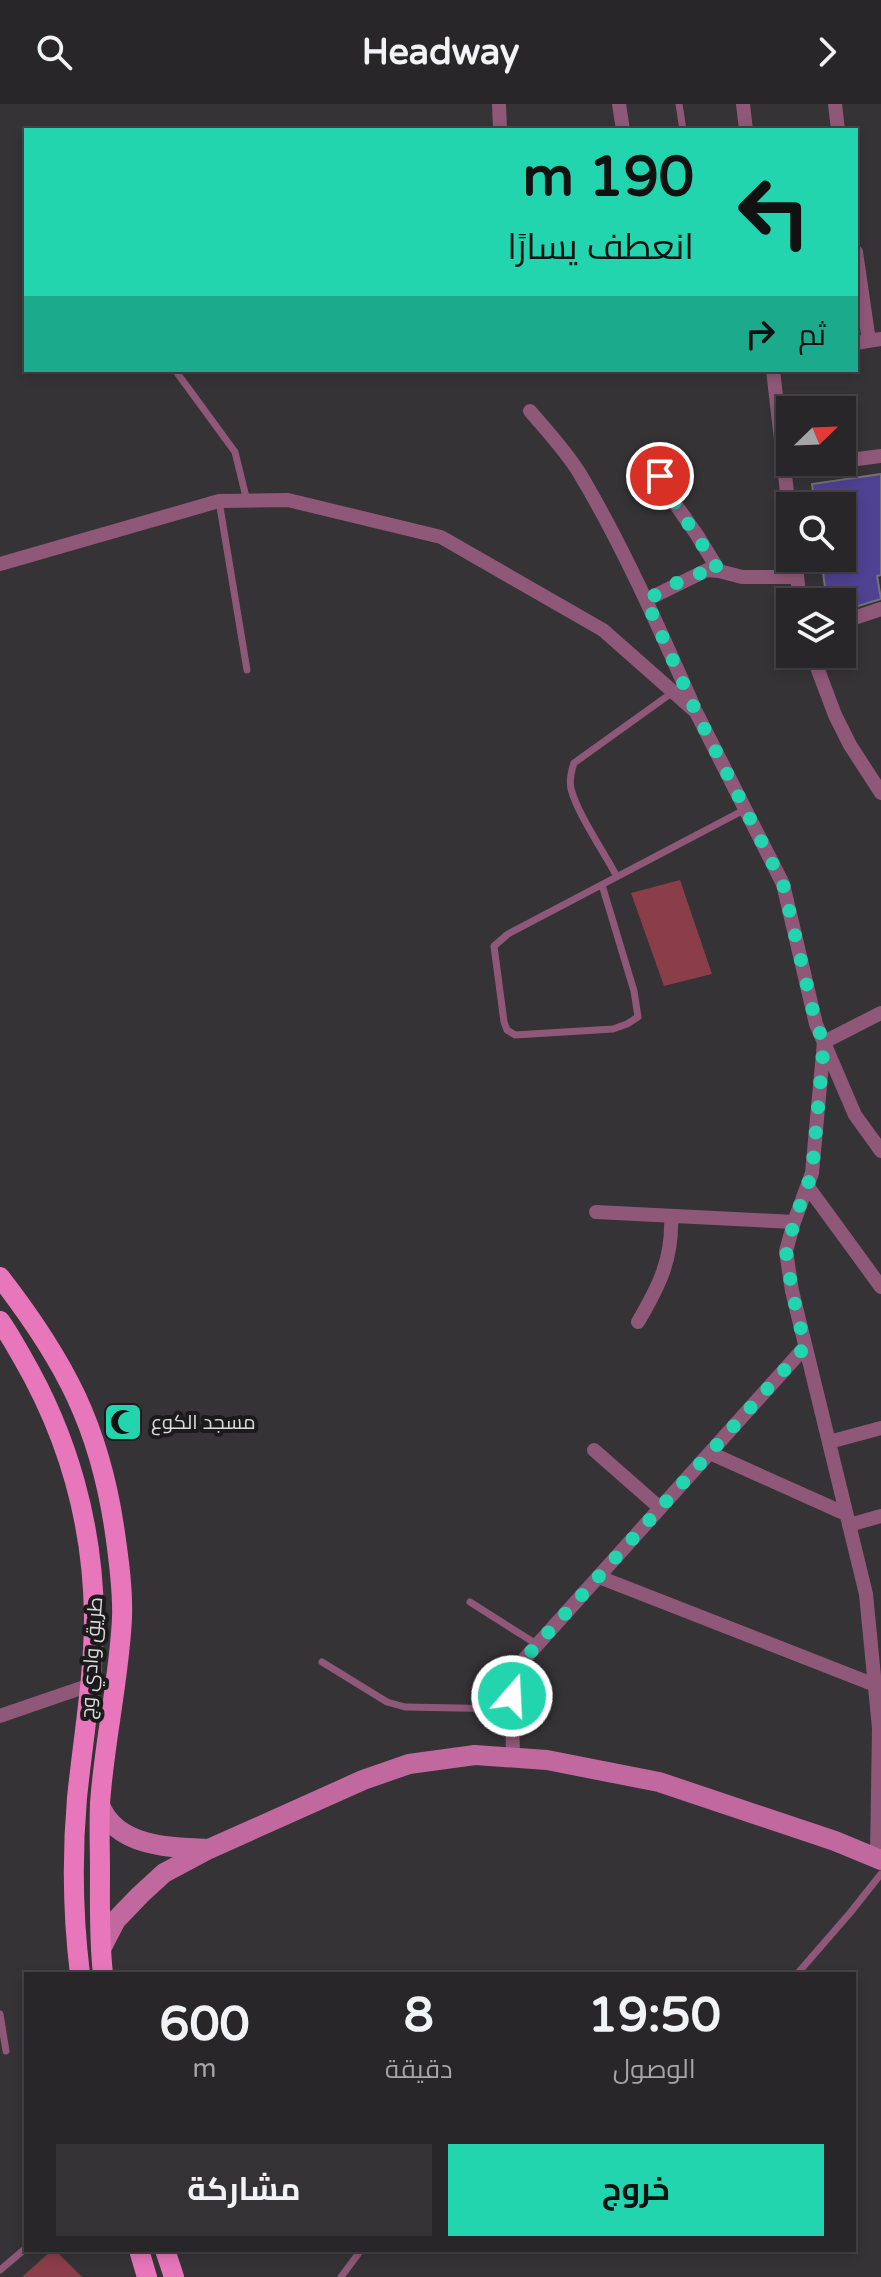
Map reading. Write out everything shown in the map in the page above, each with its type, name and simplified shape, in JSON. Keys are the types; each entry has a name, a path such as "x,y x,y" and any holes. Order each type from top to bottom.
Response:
{"main road":[{"name":"طريق وادي وج","path":"0,1277 54,1353 88,1422 104,1471 120,1571 122,1616 100,1805 103,1972"},
{"name":"طريق وادي وج","path":"0,1321 45,1397 61,1435 75,1481 92,1577 94,1620 90,1685 77,1802 75,1876 80,1972"},
{"path":"140,2252 147,2277"},
{"path":"166,2252 174,2277"}],"street":[{"path":"499,104 500,128"},
{"path":"619,104 623,128"},
{"path":"743,104 746,128"},
{"path":"835,104 838,128"},
{"path":"858,266 869,341"},
{"path":"773,372 776,397"},
{"path":"530,411 579,473 646,600 696,712 783,884 816,1024 855,1115 881,1151"},
{"path":"856,460 881,456"},
{"path":"658,457 660,476 669,495 719,571"},
{"path":"0,564 219,501 288,500 441,537 603,630 696,712"},
{"path":"646,600 707,570 742,577 797,577"},
{"path":"796,572 798,588"},
{"path":"856,617 881,609"},
{"path":"817,668 840,725 881,793"},
{"path":"824,1042 881,1013"},
{"path":"101,1949 116,1920 140,1895 164,1873 209,1849 352,1785 409,1764 475,1755 547,1760 659,1782 880,1864 874,1604 848,1520 792,1291 786,1251 812,1173 824,1042"},
{"path":"808,1187 881,1287"},
{"path":"596,1212 794,1222"},
{"path":"638,1322 660,1284 672,1236 671,1216"},
{"path":"513,1757 512,1709 514,1679 519,1665 805,1347"},
{"path":"829,1442 881,1428"},
{"path":"594,1450 660,1508"},
{"path":"710,1453 848,1520 881,1516"},
{"path":"599,1577 875,1685"},
{"path":"0,1716 90,1685"},
{"path":"100,1805 116,1828 135,1839 166,1847 209,1849"}],"lane":[{"path":"679,104 683,128"},
{"path":"176,372 235,452 247,501"},
{"path":"219,501 247,670"},
{"path":"617,877 571,789 570,772 574,763 673,692"},
{"path":"602,885 634,991 638,1017 613,1029 515,1035 507,1030 504,1022 494,946 508,934 744,810"},
{"path":"470,1602 538,1645"},
{"path":"322,1662 387,1702 405,1707 512,1709"},
{"path":"799,1972 850,1913 880,1864"},
{"path":"0,2014 6,2051"},
{"path":"0,2270 24,2250"},
{"path":"341,2277 360,2252"}],"shaded area":[{"path":"680,880 712,974 664,986 631,893"},
{"path":"50,2252 57,2252 82,2277 22,2277"}],"building":[{"path":"881,474 881,575 877,576 881,599 856,607 856,588 825,588 823,572 856,572 856,492 813,492 812,484"}],"place":[{"name":"مسجد الكوع","path":"123,1422"}],"route":[{"path":"512,1696 519,1665 805,1347 786,1251 812,1173 824,1042 816,1024 783,884 696,712 646,600 696,574 707,570 719,571 660,476"}]}
